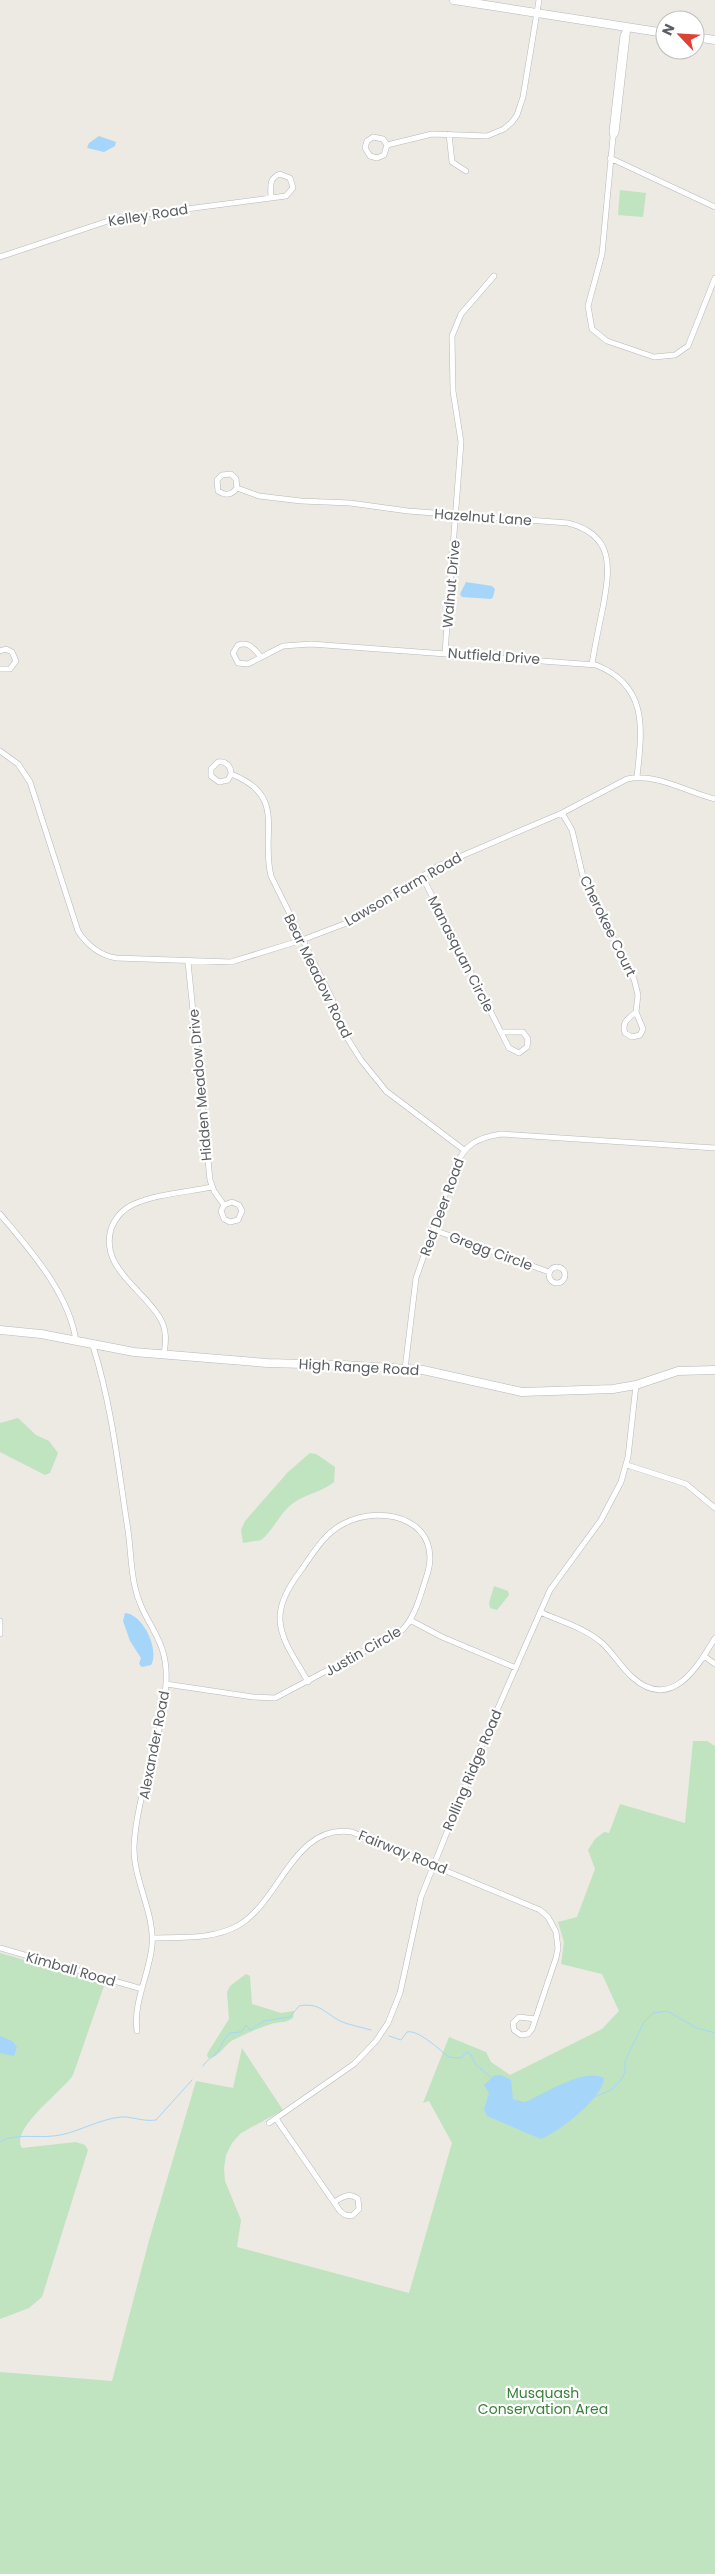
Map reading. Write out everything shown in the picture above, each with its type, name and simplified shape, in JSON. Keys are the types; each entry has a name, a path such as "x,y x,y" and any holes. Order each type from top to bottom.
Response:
{"street":[{"path":"454,0 655,32"},
{"path":"387,146 423,136 450,134 488,136 504,129 517,115 523,97 540,0"},
{"path":"628,28 617,125 610,158 602,254 588,306 592,329 607,341 654,357 675,355 688,346 715,278"},
{"path":"450,134 452,162 466,171"},
{"path":"377,136 384,139 387,146 386,152 377,158 370,156 365,148 367,141 377,136"},
{"path":"610,158 715,207"},
{"name":"Kelley Road","path":"0,257 117,218 271,198 286,196 292,192 292,181 288,175 280,174 274,177 270,184 271,198"},
{"name":"Walnut Drive","path":"446,652 461,442 453,391 452,336 461,314 494,276"},
{"name":"Hazelnut Lane","path":"231,474 236,479 237,488 232,494 221,493 217,488 217,480 222,475 231,474"},
{"name":"Hazelnut Lane","path":"237,488 265,497 344,502 400,511 568,523 586,529 600,542 605,550 608,571 592,664"},
{"name":"Nutfield Drive","path":"261,657 251,646 245,643 238,645 233,653 235,660 241,664 248,664 278,648 302,644 446,652 592,664 616,676 634,696 640,716 637,777"},
{"path":"0,651 6,649 12,652 16,661 10,669 0,668"},
{"name":"Lawson Farm Road","path":"0,751 18,764 30,782 76,926 88,944 110,957 188,962 241,960 302,940 352,920 452,859 562,812 617,783 637,777"},
{"name":"Bear Meadow Road","path":"222,762 230,768 231,774 228,780 218,782 211,776 211,769 215,764 222,762"},
{"name":"Bear Meadow Road","path":"231,774 248,782 264,796 269,817 268,864 271,876 336,1007 344,1033 382,1088 464,1150"},
{"path":"637,777 671,784 715,798"},
{"name":"Cherokee Court","path":"562,812 572,830 584,882 634,979 638,992 636,1012 643,1029 638,1036 632,1037 626,1034 624,1027 626,1021 636,1012"},
{"name":"Manasquan Circle","path":"422,876 501,1032 512,1051 520,1052 527,1047 528,1039 523,1032 501,1032"},
{"name":"Hidden Meadow Drive","path":"188,962 212,1187 224,1205"},
{"name":"Red Deer Road","path":"405,1369 416,1278 456,1167 464,1150 475,1141 500,1134 715,1148"},
{"path":"164,1355 166,1337 163,1324 116,1266 110,1251 111,1230 118,1216 136,1203 212,1187"},
{"name":"Hidden Meadow Drive","path":"232,1202 239,1205 242,1211 238,1220 230,1222 224,1219 221,1211 224,1205 232,1202"},
{"path":"0,1214 44,1272 70,1319 76,1341"},
{"name":"Gregg Circle","path":"434,1230 550,1272"},
{"name":"High Range Road","path":"0,1330 41,1334 93,1346 164,1355 267,1363 405,1369 444,1374 522,1392 602,1389 636,1385 678,1371 715,1370"},
{"name":"Alexander Road","path":"93,1346 109,1412 128,1526 134,1586 163,1648 166,1684 134,1848 152,1938 150,1957 137,2012 137,2031"},
{"name":"Rolling Ridge Road","path":"269,2124 354,2064 382,2032 397,2004 418,1906 433,1865 540,1612 550,1590 606,1512 620,1486 627,1465 636,1385"},
{"path":"627,1465 686,1484 715,1508"},
{"name":"Justin Circle","path":"166,1684 264,1699 280,1696 308,1682 400,1632 410,1620 430,1565 429,1549 423,1534 403,1519 387,1515 361,1517 341,1525 316,1550 292,1582 281,1609 280,1619 284,1638 308,1682"},
{"path":"540,1612 598,1640 630,1675 648,1687 665,1689 680,1684 692,1673 715,1638"},
{"path":"410,1620 442,1637 516,1668"},
{"path":"0,1622 0,1634"},
{"path":"704,1656 715,1664"},
{"name":"Fairway Road","path":"152,1938 213,1935 238,1925 266,1901 303,1848 311,1841 326,1833 347,1831 357,1833 535,1908 552,1922 556,1932 558,1948 535,2019 528,2034 521,2035 514,2030 514,2020 519,2017 535,2019"},
{"name":"Kimball Road","path":"0,1948 142,1989"},
{"path":"277,2120 334,2202 342,2213 348,2216 355,2214 360,2206 358,2199 352,2195 345,2196 334,2202"}],"green space":[{"path":"620,190 646,193 643,217 618,215"},
{"path":"18,1418 36,1435 49,1441 58,1453 50,1473 45,1475 0,1452 0,1423"},
{"path":"310,1453 316,1454 335,1467 334,1482 292,1504 283,1512 270,1532 261,1540 243,1543 241,1530 245,1521 288,1472"},
{"path":"494,1586 508,1591 509,1595 497,1610 490,1608 489,1603"},
{"name":"Musquash Conservation Area","path":"693,1741 707,1741 715,1746 715,2574 0,2574 0,2372 112,2381 150,2237 196,2081 233,2088 242,2048 283,2110 241,2133 232,2143 226,2155 225,2181 241,2220 237,2247 409,2293 452,2143 429,2101 423,2103 449,2037 486,2052 491,2062 510,2075 602,2029 619,2011 602,1974 561,1964 564,1942 558,1922 577,1917 595,1869 588,1850 595,1839 604,1832 609,1833 620,1804 685,1823"},
{"path":"0,1953 105,1983 73,2075 30,2121 23,2131 20,2140 22,2148 76,2142 85,2145 88,2150 42,2297 29,2308 0,2319"},
{"path":"246,1974 250,1976 252,2004 281,2013 294,2011 293,2018 274,2023 233,2040 218,2054 208,2058 207,2054 229,2019 227,1992 230,1986"}],"water":[{"path":"99,136 116,142 115,146 104,152 87,148 89,143"},
{"path":"466,582 492,586 495,589 493,597 491,599 462,597 460,594"},
{"path":"125,1613 138,1619 148,1634 153,1651 151,1665 142,1667 139,1664 141,1658 130,1641 123,1621"},
{"path":"0,2036 12,2041 17,2047 14,2056 0,2053"},
{"path":"495,2075 501,2075 511,2080 513,2099 525,2102 575,2079 586,2076 604,2078 597,2095 589,2104 569,2122 541,2139 487,2116 484,2109 489,2093 484,2085"}],"waterway":[{"path":"203,2066 216,2053 230,2033 241,2032 246,2025 250,2030 264,2021 290,2017 299,2006 317,2007 340,2021 371,2030"},
{"path":"594,2097 611,2090 620,2081 625,2073 625,2061 644,2022 653,2013 667,2011 697,2028 715,2033"},
{"path":"389,2036 401,2040 407,2032 412,2032 429,2041 449,2057 461,2058 467,2052 471,2055 476,2065 492,2078"},
{"path":"0,2142 5,2139 18,2137 61,2135 112,2118 129,2117 156,2120 192,2080"}]}
